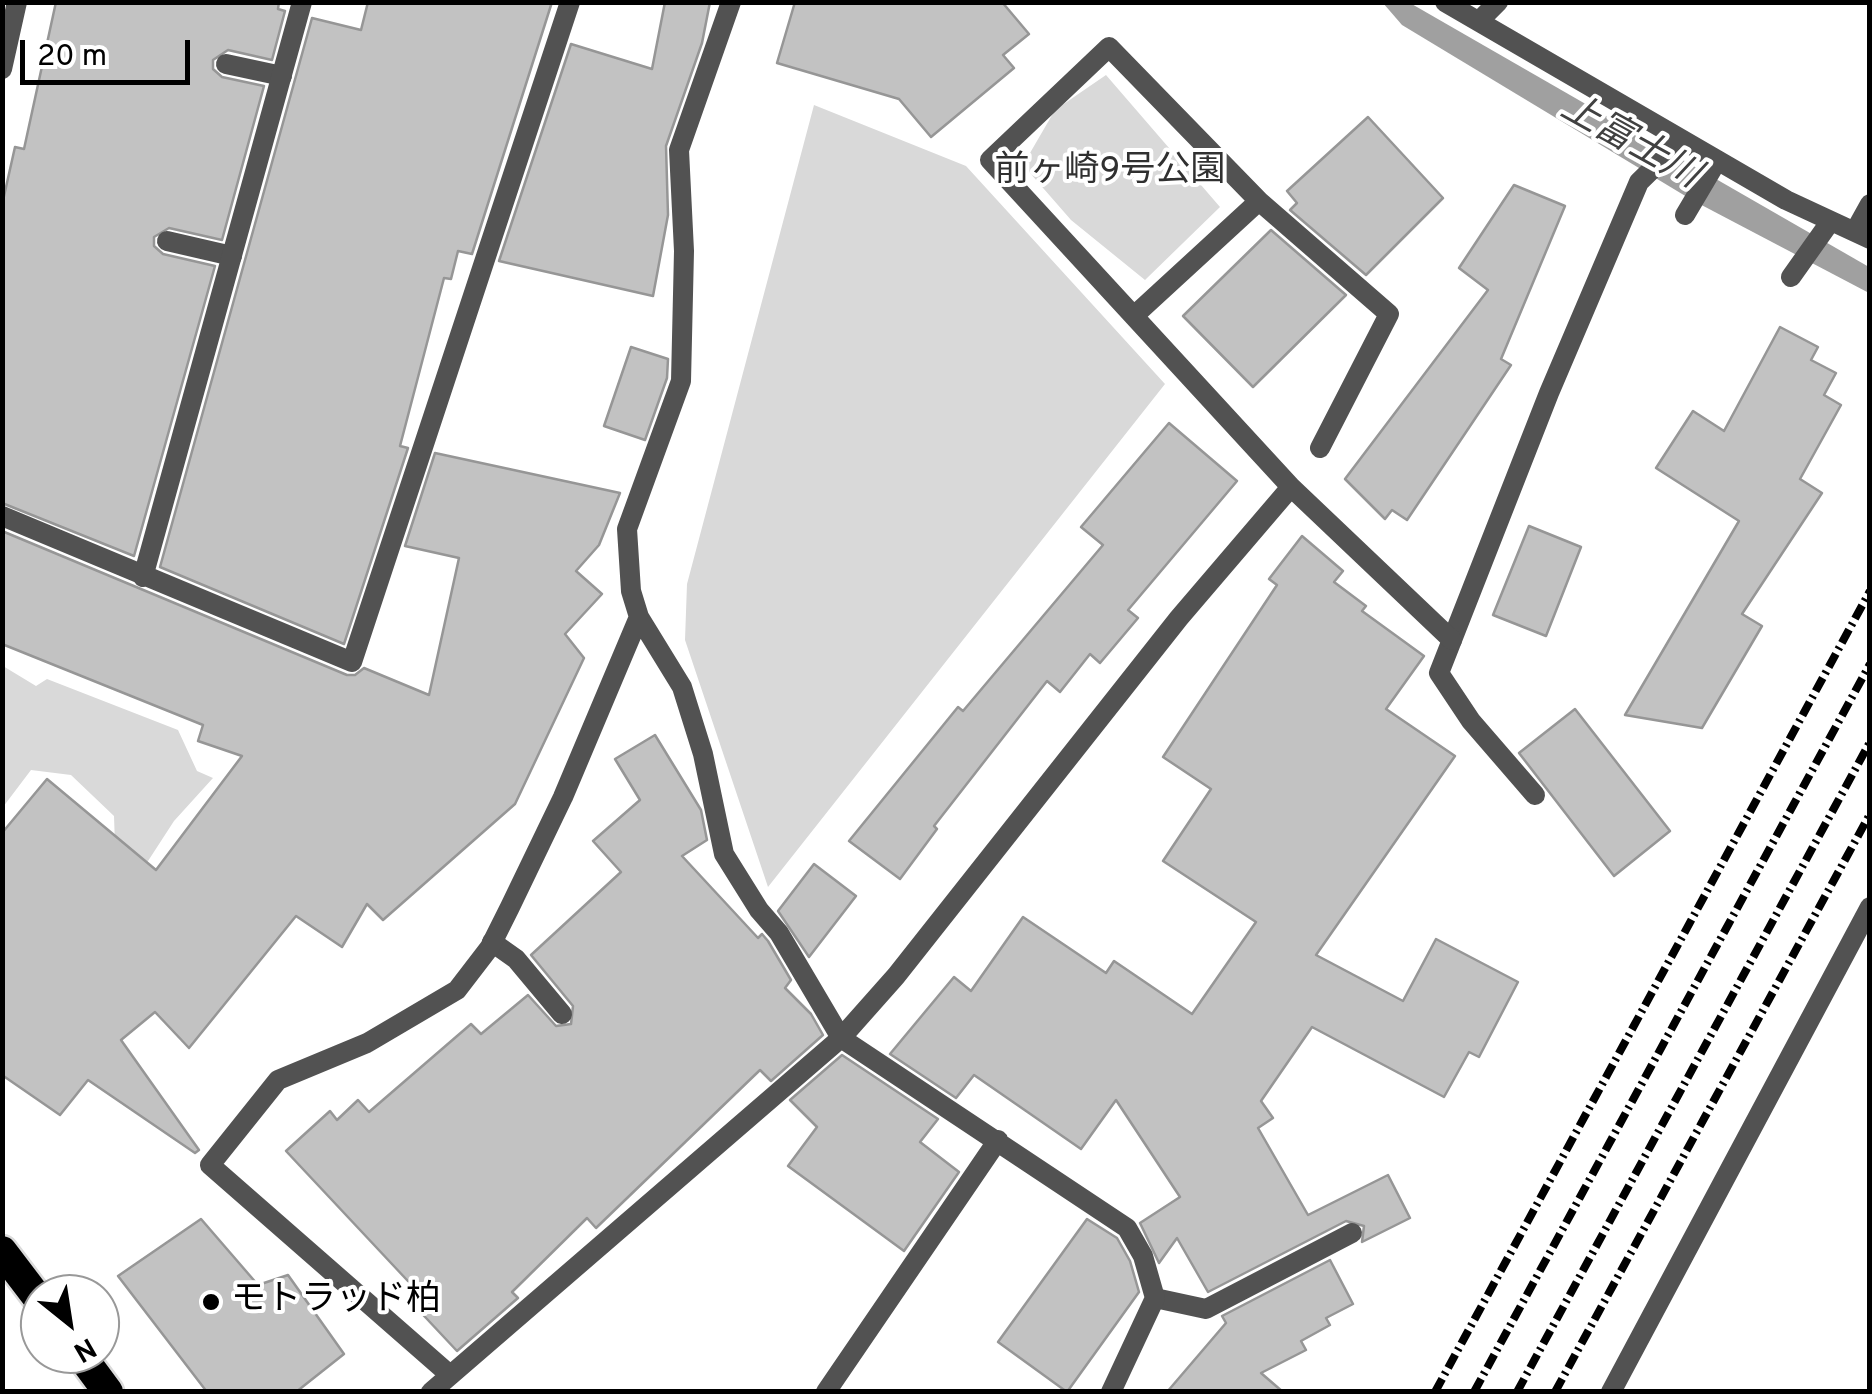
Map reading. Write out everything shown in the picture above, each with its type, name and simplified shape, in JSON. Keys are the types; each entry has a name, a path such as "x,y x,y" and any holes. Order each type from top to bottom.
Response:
{"highway":[{"path":"2,1251 20,1275"}],"street":[{"path":"2,70 17,2"},
{"path":"143,577 302,2"},
{"path":"2,516 352,662 570,2"},
{"path":"730,2 679,150 684,267 682,381 627,529 631,592 639,617 682,687 703,754 724,854 758,910 779,933 842,1038 1127,1228 1143,1256 1155,1298 1112,1392"},
{"path":"1445,2 1716,163 1829,224 1862,235 1870,204"},
{"path":"1479,20 1498,2"},
{"path":"1320,448 1347,379 1389,314 1258,201 1110,47 990,160 1136,314 1291,488 1452,640"},
{"path":"226,64 282,76"},
{"path":"1535,795 1471,721 1439,673 1549,393 1639,182 1681,141"},
{"path":"1685,216 1716,163"},
{"path":"1136,314 1258,201"},
{"path":"1792,277 1829,224"},
{"path":"167,241 232,256"},
{"path":"431,1392 842,1038 896,976 1179,618 1291,488"},
{"path":"450,1375 210,1165 278,1080 367,1043 457,990 492,942 563,797 639,617"},
{"path":"1611,1392 1870,907"},
{"path":"492,942 516,959 562,1014"},
{"path":"826,1392 998,1140"},
{"path":"1155,1298 1206,1309 1352,1233"}],"green space":[{"name":"前ヶ崎9号公園","path":"1106,75 1220,207 1145,280 1071,220 1023,165 1055,110"},
{"path":"814,105 966,166 1165,384 768,887 685,640 687,584"},
{"path":"3,666 36,686 47,679 178,730 197,771 213,778 174,821 137,878 115,845 114,816 71,775 31,770 3,807"}],"water":[{"name":"上富士川","path":"1383,3 1410,3 1869,267 1869,293 1692,200 1402,25"}],"building":[{"path":"56,2 279,2 278,9 285,11 272,60 228,50 213,60 213,69 222,77 264,86 222,240 169,228 154,237 154,246 163,254 215,266 134,556 2,503 2,205 15,147 24,149"},
{"path":"368,2 552,2 472,254 458,251 451,279 444,278 400,446 408,448 344,644 160,567 312,18 361,30"},
{"path":"665,2 710,2 702,43 666,146 668,215 653,296 499,261 571,44 652,69"},
{"path":"795,2 1002,2 1029,34 1003,55 1014,68 931,137 899,99 777,63"},
{"path":"1368,117 1443,198 1366,275 1290,210 1297,203 1287,191"},
{"path":"1514,185 1565,206 1501,359 1511,365 1407,520 1392,510 1385,519 1345,479 1488,290 1459,268"},
{"path":"1271,230 1346,295 1253,387 1183,316"},
{"path":"1780,327 1818,347 1811,360 1836,373 1824,395 1841,405 1800,479 1822,493 1742,614 1762,626 1702,728 1625,715 1739,521 1656,468 1693,411 1724,431"},
{"path":"631,347 668,359 667,378 645,440 604,426"},
{"path":"1169,423 1237,481 1128,610 1138,618 1100,663 1090,654 1060,692 1047,681 934,826 937,829 900,879 849,841 958,707 963,711 1103,545 1081,527"},
{"path":"435,453 620,493 599,545 576,571 602,594 565,634 584,658 515,804 383,920 367,904 342,947 296,916 189,1048 155,1012 121,1040 199,1150 195,1153 88,1080 60,1115 2,1075 2,833 47,779 156,870 242,756 198,741 203,725 2,644 2,531 347,675 355,675 364,668 429,695 459,558 405,546"},
{"path":"1529,526 1581,547 1546,636 1493,615"},
{"path":"1302,536 1343,571 1334,582 1366,606 1362,611 1424,656 1386,709 1455,756 1316,955 1403,1001 1436,939 1518,982 1479,1057 1469,1052 1444,1097 1312,1027 1261,1101 1273,1118 1258,1128 1308,1215 1388,1175 1410,1218 1362,1242 1364,1226 1346,1221 1208,1292 1177,1238 1159,1263 1140,1223 1180,1197 1116,1100 1081,1149 974,1075 956,1098 890,1054 954,977 971,991 1023,917 1106,973 1114,961 1192,1014 1256,922 1163,861 1211,789 1163,757 1277,585 1269,579"},
{"path":"1575,709 1670,831 1614,876 1519,753"},
{"path":"655,735 701,810 707,840 682,856 758,938 762,934 768,941 791,980 785,988 811,1014 823,1035 771,1081 760,1070 596,1228 587,1218 512,1292 518,1298 457,1351 412,1303 421,1295 286,1151 330,1111 337,1120 358,1100 369,1112 471,1024 481,1034 528,995 556,1026 571,1024 573,1006 531,955 621,872 593,841 640,800 615,759"},
{"path":"814,864 856,896 809,957 778,911"},
{"path":"842,1055 938,1119 920,1142 959,1172 904,1251 788,1166 817,1127 790,1100"},
{"path":"201,1219 258,1285 288,1275 344,1354 296,1392 207,1392 120,1275"},
{"path":"1087,1219 1117,1238 1130,1261 1139,1292 1067,1392 998,1342"},
{"path":"1330,1260 1353,1304 1326,1318 1330,1325 1301,1341 1306,1350 1261,1373 1283,1392 1167,1392 1226,1323 1222,1316"}],"railway":[{"path":"1435,1392 1870,591"},
{"path":"1474,1392 1870,664"},
{"path":"1517,1392 1870,742"},
{"path":"1555,1392 1870,814"}],"place":[{"name":"モトラッド柏","path":"211,1302"}]}
